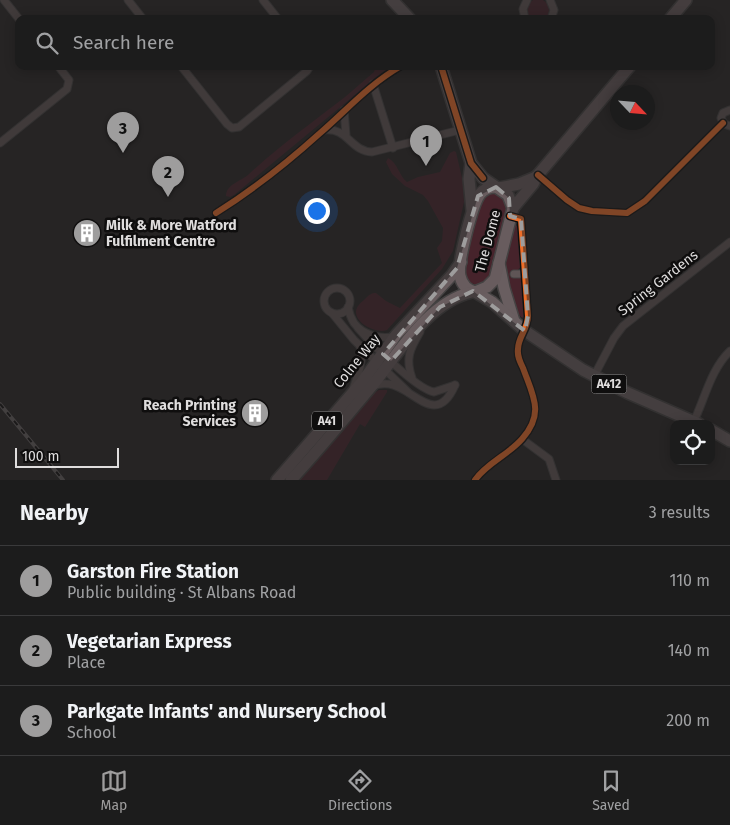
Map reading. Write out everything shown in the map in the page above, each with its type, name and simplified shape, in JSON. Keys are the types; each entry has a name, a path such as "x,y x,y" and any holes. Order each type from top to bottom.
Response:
{"highway":[{"path":"673,15 686,0"},
{"name":"A41","path":"512,212 517,201 533,184 537,176 627,70"},
{"name":"A41","path":"498,187 519,184 537,176"},
{"name":"The Dome","path":"498,187 508,195 512,212 495,279 483,290 474,292 462,284 460,274 460,262 472,210 481,192 488,188 498,187"},
{"name":"Colne Way","path":"291,480 371,387 396,335 452,275 460,262"},
{"name":"Colne Way","path":"277,480 352,391 447,302 474,292"}],"main road":[{"path":"392,0 406,15"},
{"path":"442,70 471,163 483,178 498,187"},
{"path":"471,163 469,179 472,210"},
{"path":"499,263 514,321"},
{"name":"A412","path":"474,292 492,302 525,331 594,376 676,415 691,420"},
{"path":"715,432 730,441"}],"street":[{"path":"4,0 16,15"},
{"path":"128,0 140,15"},
{"path":"263,0 275,15"},
{"path":"524,15 523,9 527,0"},
{"path":"550,0 554,10 552,15"},
{"path":"0,143 67,89 69,80 61,70"},
{"path":"184,70 232,128 239,127 308,70"},
{"path":"216,213 304,148 373,84 395,70"},
{"path":"373,84 393,148"},
{"path":"344,110 346,135"},
{"path":"537,176 579,208 592,211 627,213 645,201 727,124 722,115 730,110"},
{"path":"324,130 333,129 346,135 356,147 372,152 460,130"},
{"path":"475,480 485,469 522,439 532,423 536,408 518,354 518,343 525,331 528,316 521,219 512,212"},
{"name":"Spring Gardens","path":"594,376 614,338 623,326 730,242"},
{"path":"514,274 524,274"},
{"path":"332,313 343,312 350,302 347,294 341,288 334,288 328,291 324,300 327,309 359,345 384,362 412,379 421,387 434,392 455,385 451,396 436,404 421,402 408,392 384,362 353,322 348,307"},
{"path":"412,379 408,367 410,350 426,321"},
{"path":"358,328 377,337 386,338 396,335"},
{"path":"352,391 361,365 359,345"},
{"path":"698,420 715,371 730,351"},
{"path":"371,387 389,384 408,392"},
{"path":"522,439 548,459 556,480"}],"highlighted area":[{"path":"496,187 509,198 510,216 521,219 528,316 525,331 473,291 440,307 391,361 383,354 457,268 478,196"}],"shaded area":[{"path":"534,0 542,0 548,6 548,15 528,14 528,6"},
{"path":"375,70 386,70 234,195 226,196 231,186 349,94"},
{"path":"456,152 463,182 464,202 453,251 442,269 387,330 378,331 367,327 359,320 356,311 368,296 376,293 400,308 442,263 437,248 442,241 443,228 423,195 405,186 392,174 386,162 388,158 391,160 407,182 418,177 440,172 450,153"},
{"path":"495,193 504,199 507,209 488,281 477,285 468,280 464,271 479,202 485,195"},
{"path":"514,225 519,226 522,265 518,270 511,271 512,278 519,277 523,281 524,318 515,309 505,276 507,253"},
{"path":"379,390 387,390 387,392 365,427 360,424 327,480 298,480 372,394"}],"railway":[{"path":"0,404 63,480"}],"cycle path":[{"path":"216,213 282,166 368,90 394,70"},
{"path":"442,70 471,163 483,178"},
{"path":"538,175 579,208 592,211 627,213 645,201 723,123"},
{"path":"475,480 485,469 522,439 529,430 535,412 533,396 518,354 518,345 528,321 521,219 510,216"}],"place":[{"name":"Parkgate Infants' and Nursery School","path":"123,153"},
{"name":"Garston Fire Station","path":"426,166"},
{"name":"Vegetarian Express","path":"168,197"},
{"name":"Milk & More Watford Fulfilment Centre","path":"87,233"},
{"name":"Reach Printing Services","path":"255,413"}]}
